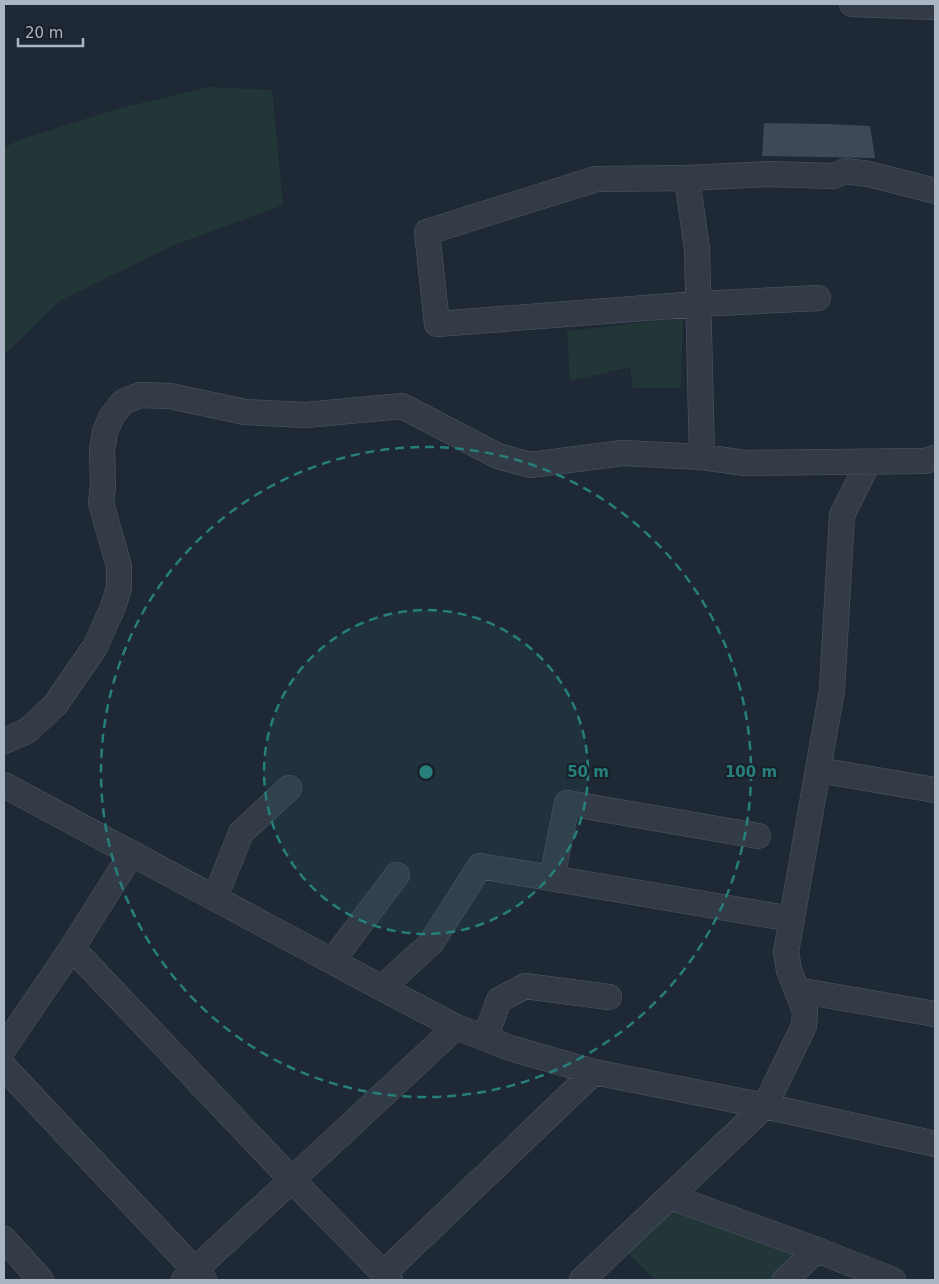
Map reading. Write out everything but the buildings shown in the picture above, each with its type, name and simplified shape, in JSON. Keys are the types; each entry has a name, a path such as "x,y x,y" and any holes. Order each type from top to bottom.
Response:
{"street":[{"path":"852,4 935,7"},
{"path":"818,298 698,304 437,324 426,232 596,179 687,178 766,174 834,176 845,171 869,174 935,191"},
{"path":"687,178 697,249 702,457"},
{"path":"4,741 27,732 55,705 95,646 113,607 120,588 119,566 101,503 103,485 102,450 105,432 112,416 123,402 140,395 170,396 245,412 306,415 402,406 498,456 530,465 623,453 702,457 744,463 925,461 935,458"},
{"path":"582,1280 765,1106 804,1026 805,1011 789,970 786,952 832,690 842,515 868,462"},
{"path":"818,770 935,790"},
{"path":"4,785 382,988 456,1026 484,1038 510,1048 594,1072 765,1106 935,1144"},
{"path":"215,898 241,833 289,788"},
{"path":"552,878 566,803 758,836"},
{"path":"4,1048 72,948 132,853"},
{"path":"382,988 431,943 480,866 792,919"},
{"path":"332,961 397,875"},
{"path":"72,948 292,1180 387,1277 594,1072"},
{"path":"484,1038 499,1000 525,986 608,997"},
{"path":"797,990 935,1014"},
{"path":"4,1067 194,1277 292,1180 456,1026"},
{"path":"671,1197 893,1280"},
{"path":"4,1240 41,1280"},
{"path":"785,1280 817,1250"}],"green space":[{"path":"208,87 272,90 283,205 174,245 61,300 4,355 4,148 17,141 117,109"},
{"path":"683,318 681,388 633,388 630,367 570,381 567,331"},
{"path":"673,1208 795,1256 771,1280 655,1280 625,1250"}]}
